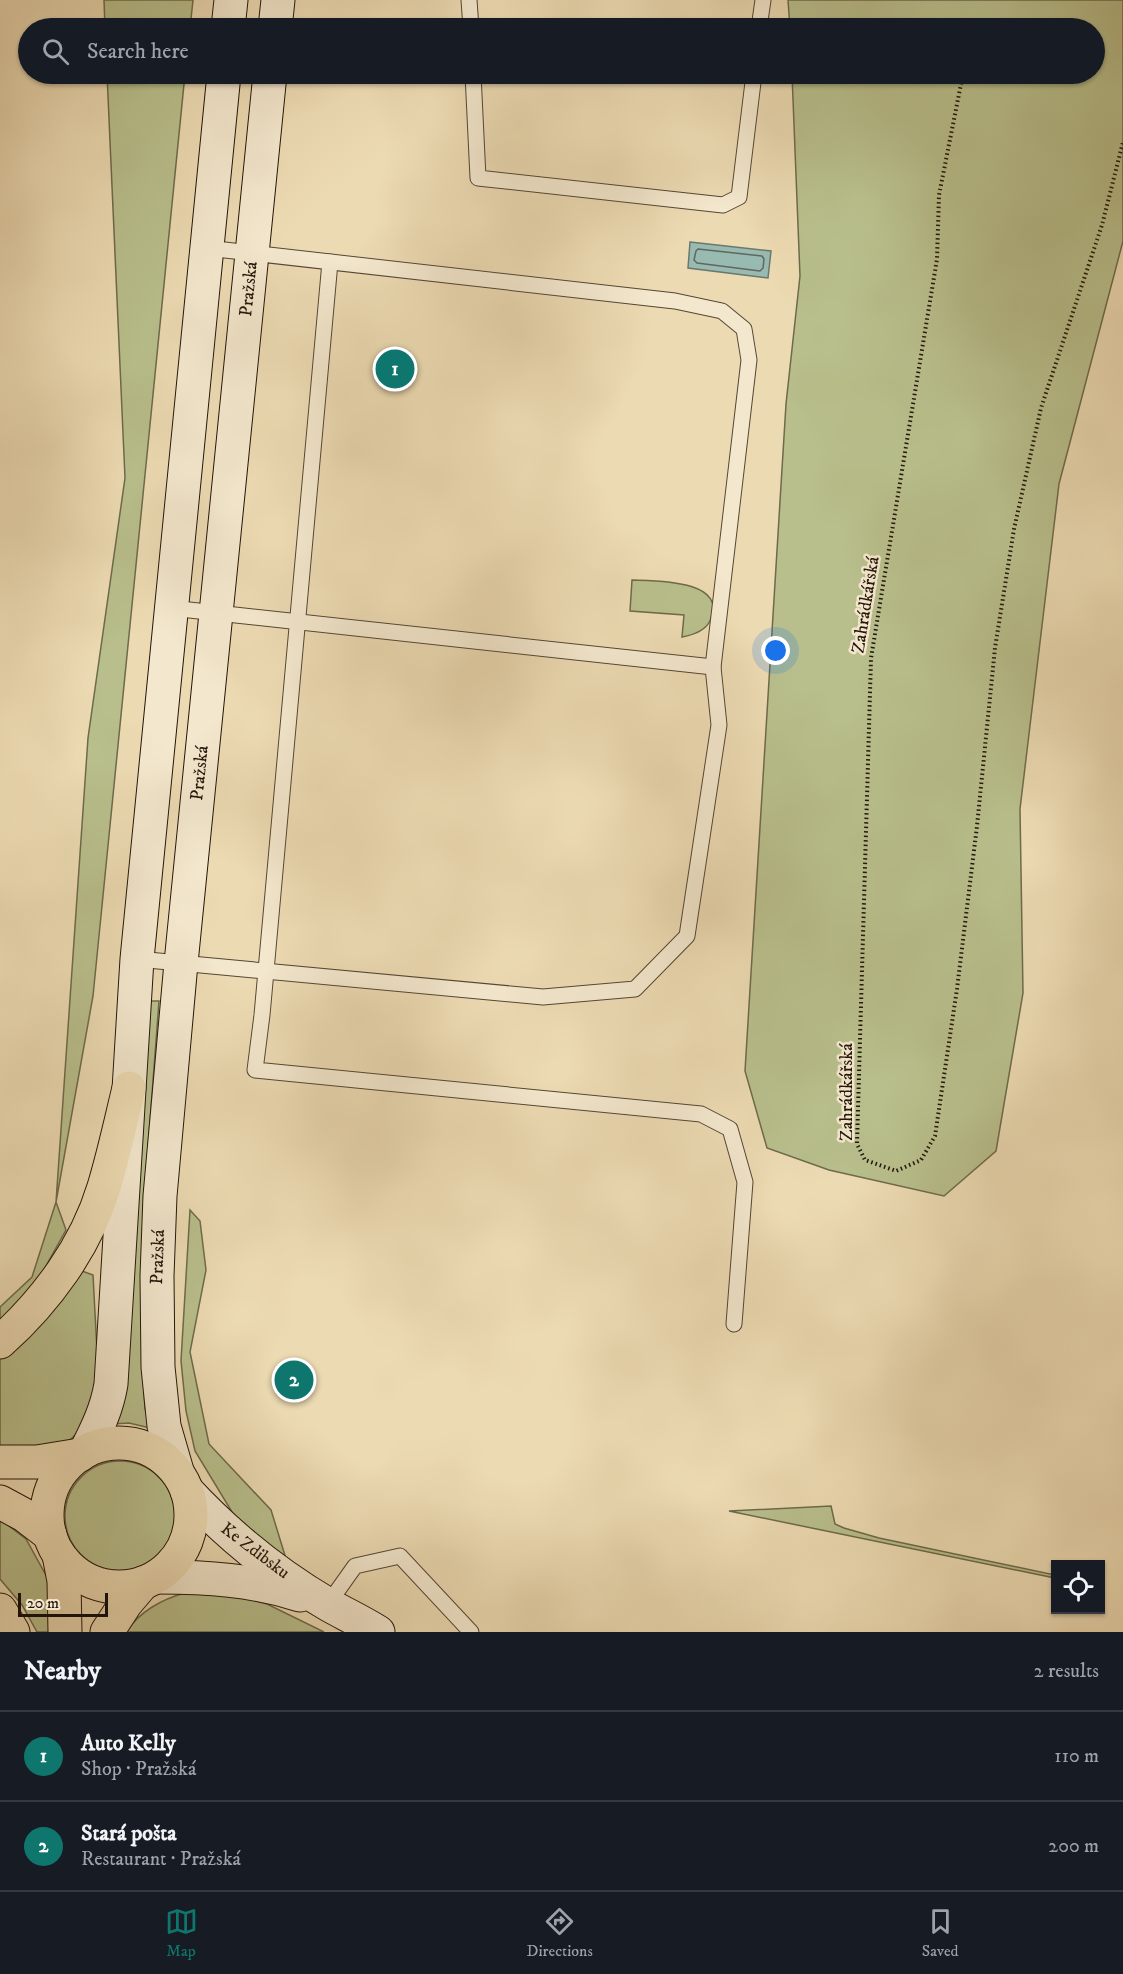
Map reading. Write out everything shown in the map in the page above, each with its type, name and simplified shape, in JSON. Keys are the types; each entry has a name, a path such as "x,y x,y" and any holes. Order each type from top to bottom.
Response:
{"main road":[{"path":"229,18 231,0"},
{"path":"276,18 278,0"},
{"path":"65,1632 64,1581 47,1509 51,1491 66,1466 83,1453 102,1419 111,1384 137,959 223,84"},
{"name":"Pražská","path":"182,1481 164,1426 156,1342 160,1196 181,963 269,84"},
{"path":"0,1342 40,1302 80,1243 104,1188 129,1088"},
{"path":"0,1462 37,1462 83,1453 114,1443 132,1444 164,1458 182,1481 192,1516 187,1540 177,1559 126,1603 107,1632"},
{"name":"Ke Zdibsku","path":"182,1481 234,1538 328,1604 378,1632"},
{"path":"0,1502 24,1515 55,1545 76,1573 99,1584 126,1587 150,1580"},
{"name":"Ke Zdibsku","path":"150,1580 203,1577 248,1582 276,1587 328,1604"},
{"path":"0,1610 13,1632"}],"lane":[{"path":"469,0 470,18"},
{"path":"760,18 762,0"},
{"path":"473,84 478,178 723,205 739,197 753,84"},
{"path":"137,959 543,997 635,989 687,936 719,725 713,667 749,360 744,329 722,311 675,301 207,248"},
{"path":"330,262 255,1070 701,1114 730,1129 745,1182 734,1324"},
{"path":"171,609 216,612 713,667"},
{"path":"328,1604 355,1566 400,1556 471,1632"}],"path":[{"name":"Zahrádkářská","path":"961,84 939,195 938,259 871,658 857,1144 865,1160 896,1170 921,1160 935,1136 958,978 995,648 1014,530 1041,408 1102,225 1123,142"}],"green space":[{"path":"104,0 193,0 191,18 105,18"},
{"path":"788,0 1123,0 1123,241 1059,484 1020,809 1023,993 996,1151 944,1196 829,1170 767,1148 745,1071 786,404 800,276 792,84 1105,84 1105,18 789,18"},
{"path":"107,84 184,84 93,996 56,1202 88,738 125,478"},
{"path":"632,580 671,582 700,590 709,597 713,607 710,621 698,632 682,637 684,615 630,611"},
{"path":"149,1001 159,1001 143,1214 142,1360 145,1409 150,1428 129,1423 112,1424"},
{"path":"56,1202 66,1230 32,1291 0,1323 0,1307 32,1277"},
{"path":"190,1210 200,1221 206,1270 190,1352 209,1444 271,1510 287,1562 235,1517 195,1451 186,1411 181,1361"},
{"path":"82,1271 93,1275 98,1370 97,1392 81,1429 68,1442 0,1452 0,1359 52,1308"},
{"path":"120,1461 141,1465 159,1477 171,1495 175,1516 171,1537 159,1555 141,1567 120,1571 99,1567 81,1555 69,1537 65,1516 69,1495 81,1477 99,1465"},
{"path":"831,1506 835,1524 844,1528 879,1538 1051,1574 1051,1577 729,1511"},
{"path":"0,1519 26,1539 48,1579 51,1632 37,1632 22,1605 0,1579"},
{"path":"190,1592 224,1592 267,1604 324,1632 126,1632 144,1612 168,1599"}],"water":[{"path":"690,242 771,251 768,278 688,268"}],"place":[{"name":"Auto Kelly","path":"395,369"},
{"name":"Stará pošta","path":"294,1380"}]}
